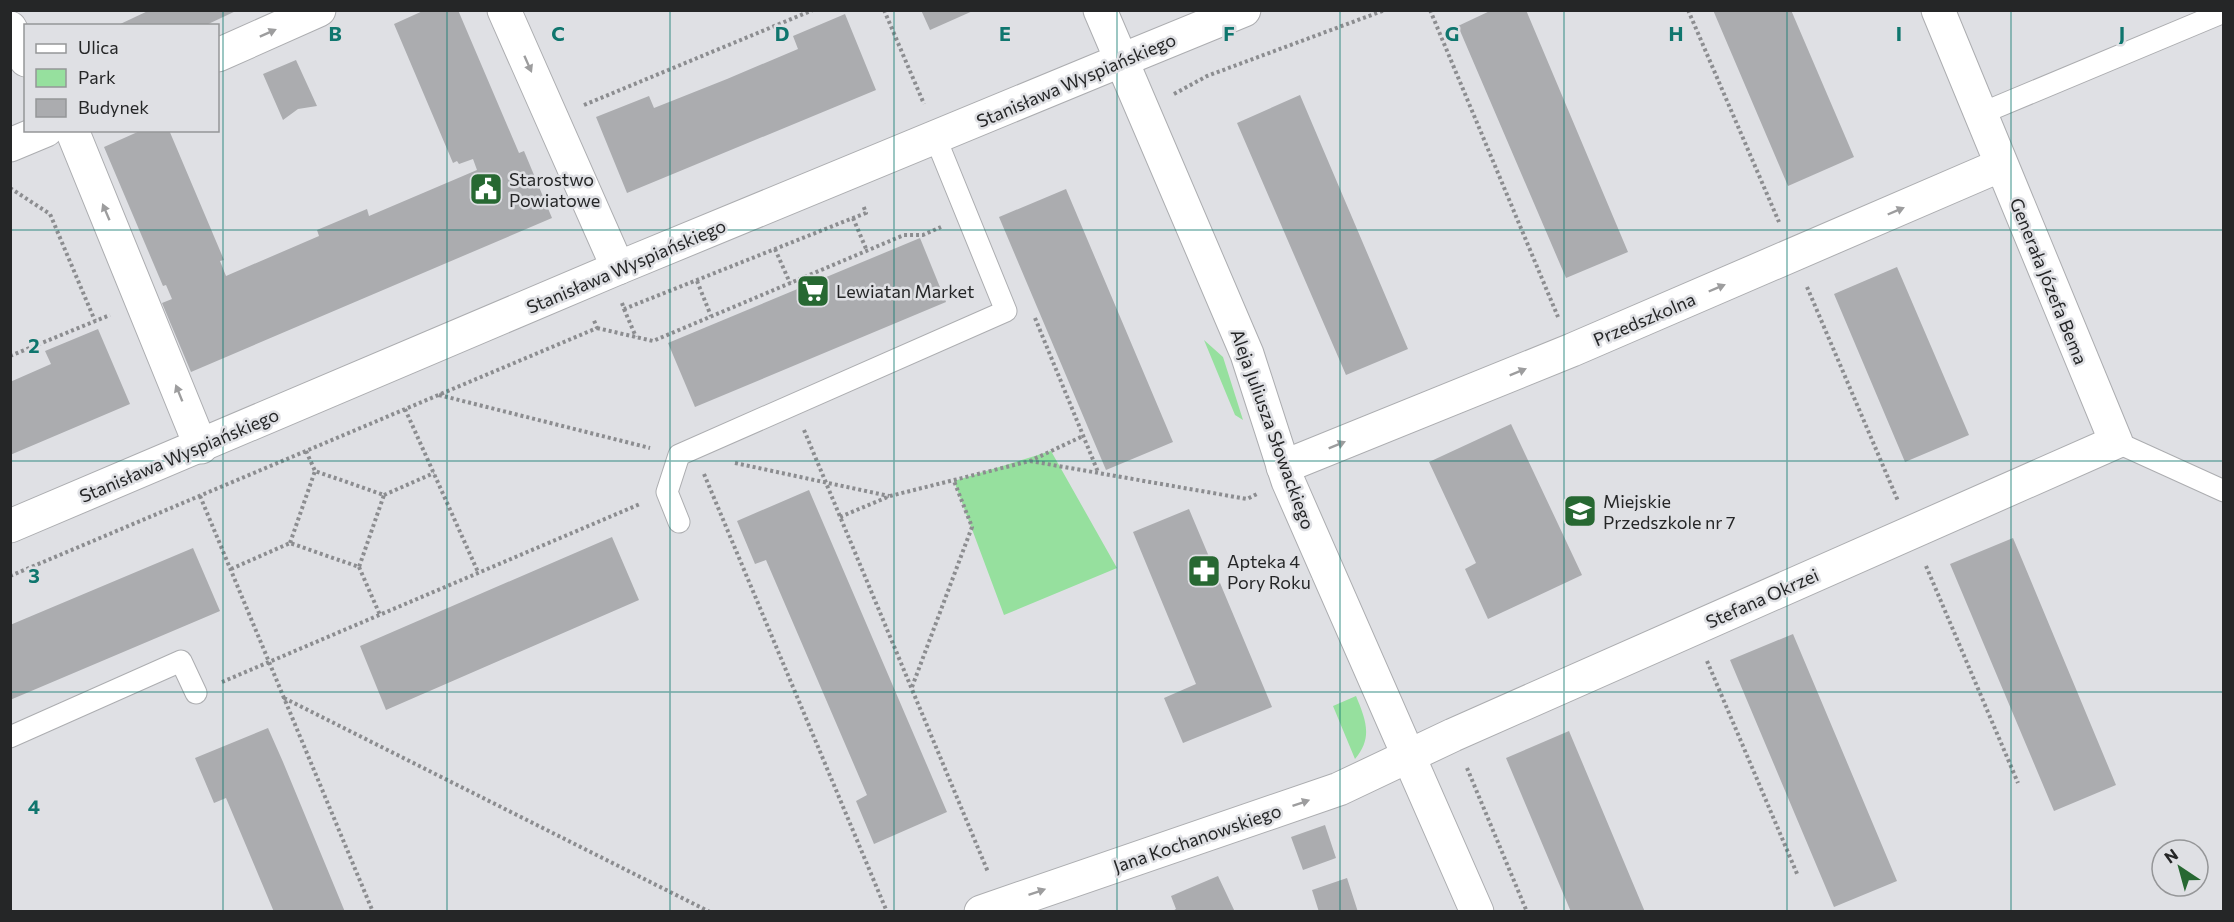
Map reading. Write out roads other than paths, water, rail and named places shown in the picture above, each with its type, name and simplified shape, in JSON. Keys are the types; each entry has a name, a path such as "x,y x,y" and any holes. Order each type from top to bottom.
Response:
{"street":[{"path":"219,56 319,10"},
{"path":"504,10 618,268"},
{"name":"Aleja Juliusza Słowackiego","path":"1100,10 1145,110 1247,354 1285,474 1477,912"},
{"name":"Stanisława Wyspiańskiego","path":"10,526 201,447 618,268 1244,10"},
{"name":"Generała Józefa Bema","path":"1938,10 2115,442"},
{"path":"10,28 24,56"},
{"path":"10,145 41,132"},
{"path":"73,132 201,447"},
{"name":"Przedszkolna","path":"1285,474 2001,165"},
{"name":"Stefana Okrzei","path":"1410,758 1453,735 2115,442"},
{"name":"Jana Kochanowskiego","path":"992,908 1339,789 1410,758"}],"lane":[{"path":"1980,114 2223,12"},
{"path":"680,522 668,492 690,453 793,404 1006,310 937,138"},
{"path":"2115,442 2223,491"},
{"path":"10,737 182,661 196,693"}],"place":[{"name":"Starostwo Powiatowe","path":"486,189"},
{"name":"Lewiatan Market","path":"813,291"},
{"name":"Miejskie Przedszkole nr 7","path":"1580,511"},
{"name":"Apteka 4 Pory Roku","path":"1204,571"}]}
